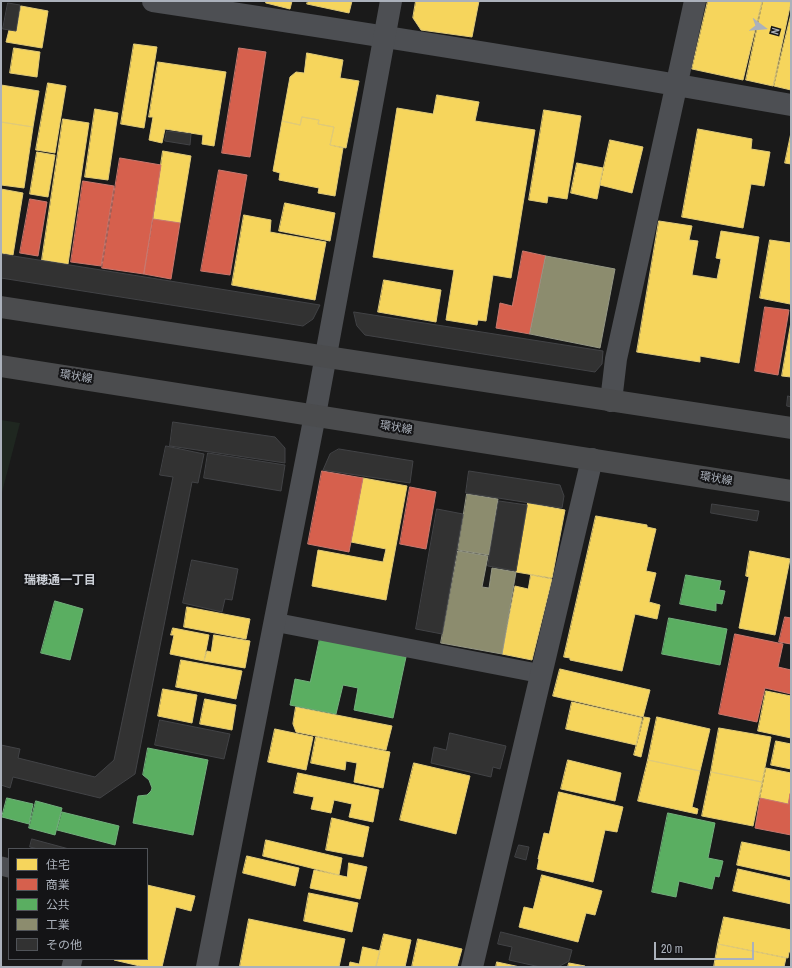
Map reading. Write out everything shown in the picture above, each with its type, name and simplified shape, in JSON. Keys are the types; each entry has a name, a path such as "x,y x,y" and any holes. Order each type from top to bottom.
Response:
{"main road":[{"path":"1,307 791,428"},
{"name":"環状線","path":"1,366 791,491"}],"street":[{"path":"153,1 384,36 791,105"},
{"path":"207,967 315,415 391,1"},
{"path":"611,401 616,359 678,85 695,1"},
{"path":"472,967 592,459"}],"lane":[{"path":"274,622 542,674"}],"shaded area":[{"path":"1,420 20,423 1,496"}],"building: 住宅":[{"path":"266,1 292,1 290,9 266,3"},
{"path":"308,1 352,1 349,13 307,4"},
{"path":"416,1 479,1 472,37 421,30 413,18"},
{"path":"708,1 762,1 743,80 692,69"},
{"path":"763,1 791,2 773,86 746,80"},
{"path":"21,6 48,11 42,48 6,42 9,30 16,31"},
{"path":"791,14 791,90 774,86"},
{"path":"134,44 157,47 144,128 121,124"},
{"path":"14,48 40,52 37,77 10,73"},
{"path":"307,53 343,60 340,78 359,81 346,148 330,145 334,127 318,124 319,120 302,117 300,125 282,121 290,77 296,72 304,73"},
{"path":"158,62 226,72 214,146 202,144 203,135 165,129 162,143 149,140 153,117 149,117"},
{"path":"48,83 66,86 55,153 36,150"},
{"path":"1,85 39,91 33,127 1,122"},
{"path":"437,95 479,102 475,121 535,130 511,278 493,275 486,321 478,320 477,325 446,320 454,270 373,257 397,108 433,114"},
{"path":"95,109 118,113 108,180 85,177"},
{"path":"544,110 581,116 567,199 548,196 547,203 529,200"},
{"path":"302,117 319,120 318,124 334,127 330,145 343,148 335,196 318,193 319,188 279,180 280,173 273,171 282,121 300,125"},
{"path":"63,119 89,123 68,264 42,260"},
{"path":"1,122 33,127 24,188 1,185"},
{"path":"698,129 752,139 751,149 770,152 764,186 751,184 743,228 682,217"},
{"path":"791,133 791,164 785,163"},
{"path":"610,140 643,147 632,193 600,185"},
{"path":"163,151 191,156 180,223 153,219"},
{"path":"37,152 55,155 48,197 30,194"},
{"path":"577,163 603,168 597,199 571,193"},
{"path":"1,189 23,193 13,255 1,253"},
{"path":"285,203 335,213 330,241 279,231"},
{"path":"244,215 271,220 270,232 326,242 315,300 232,285"},
{"path":"659,221 692,226 689,240 698,241 692,275 717,279 721,259 716,258 721,231 759,237 739,363 700,356 700,362 637,352"},
{"path":"770,240 791,243 790,304 760,298"},
{"path":"384,280 441,290 436,322 378,312"},
{"path":"791,322 791,377 782,376"},
{"path":"363,478 407,486 386,600 312,586 318,550 383,562 386,549 351,542"},
{"path":"528,503 565,510 552,578 516,572"},
{"path":"596,516 647,525 647,527 656,529 646,571 656,573 649,602 660,605 657,619 635,614 622,671 570,660 570,658 564,657"},
{"path":"750,551 790,559 775,635 739,628 749,577 746,576"},
{"path":"531,575 552,579 532,660 502,654 515,586 528,589"},
{"path":"187,607 250,619 246,639 184,627"},
{"path":"173,628 209,635 204,661 170,654 174,635 171,635"},
{"path":"214,635 250,641 245,668 204,661 207,651 211,652"},
{"path":"181,660 242,671 236,699 176,687"},
{"path":"560,669 650,690 643,717 553,696"},
{"path":"163,689 197,695 192,723 158,716"},
{"path":"766,691 791,696 791,738 758,731"},
{"path":"205,699 236,705 232,730 200,724"},
{"path":"572,702 642,718 636,745 566,729"},
{"path":"296,707 392,726 386,750 296,732 293,724"},
{"path":"644,717 650,718 641,757 634,755"},
{"path":"657,717 710,729 700,771 648,760"},
{"path":"719,728 771,737 762,782 711,772"},
{"path":"275,729 313,737 306,770 268,762"},
{"path":"316,737 390,752 383,788 354,782 357,763 346,761 345,770 311,763"},
{"path":"776,741 791,744 791,769 771,765"},
{"path":"568,760 621,773 615,801 561,789"},
{"path":"648,760 700,771 692,807 698,809 697,814 638,801"},
{"path":"414,763 470,776 456,834 400,820"},
{"path":"766,768 791,773 791,794 788,804 760,798"},
{"path":"711,772 762,782 753,826 702,816"},
{"path":"298,773 379,790 373,822 349,817 352,804 334,800 331,813 311,809 314,797 294,793"},
{"path":"559,792 623,807 617,832 605,830 593,882 537,869 544,833 549,834"},
{"path":"332,818 369,827 363,857 326,850"},
{"path":"266,840 342,858 339,875 263,856"},
{"path":"742,842 791,852 791,877 737,865"},
{"path":"247,856 299,868 295,886 243,873"},
{"path":"349,863 367,867 360,899 310,888 314,870 347,877"},
{"path":"738,869 791,881 791,904 733,891"},
{"path":"542,875 602,891 595,915 586,913 578,942 519,927 524,907 533,909"},
{"path":"148,885 195,896 191,911 176,907 162,967 144,967 114,960 148,960"},
{"path":"309,893 358,903 352,932 304,921"},
{"path":"724,917 791,930 791,952 789,952 788,958 718,944"},
{"path":"249,919 345,939 339,967 240,966"},
{"path":"384,934 411,940 405,967 376,967"},
{"path":"418,939 462,949 457,967 412,967"},
{"path":"718,944 786,958 784,967 714,967"},
{"path":"363,947 380,951 376,967 349,967 350,962 359,964"},
{"path":"497,962 520,967 496,967"},
{"path":"569,963 585,966 585,967 568,967"}],"building: 商業":[{"path":"239,48 266,52 250,157 222,153"},
{"path":"120,158 161,165 144,274 102,268"},
{"path":"219,170 247,175 230,275 201,271"},
{"path":"83,181 114,186 101,266 71,262"},
{"path":"30,199 47,202 38,256 20,253"},
{"path":"153,219 180,223 171,279 144,274"},
{"path":"523,251 546,256 530,334 496,328 500,303 512,306"},
{"path":"765,307 789,310 778,375 755,371"},
{"path":"322,471 363,478 349,552 308,544"},
{"path":"410,487 436,492 426,549 400,544"},
{"path":"785,617 791,618 791,644 779,642"},
{"path":"735,634 783,644 778,667 791,670 791,694 765,688 757,722 719,714"},
{"path":"790,794 791,835 755,828 760,798 788,804"}],"building: 公共":[{"path":"686,575 721,581 719,590 725,591 722,604 716,603 716,611 680,604"},
{"path":"55,601 83,609 70,660 41,653"},
{"path":"669,618 727,629 720,665 662,654"},
{"path":"320,638 406,657 393,718 354,710 358,688 343,685 336,714 290,705 295,679 310,682"},
{"path":"148,748 208,760 193,835 133,823 138,796 147,795 152,788 149,780 143,775"},
{"path":"7,798 33,804 29,824 2,817"},
{"path":"36,801 62,808 55,835 29,828"},
{"path":"62,812 119,826 115,845 57,830"},
{"path":"668,813 715,823 708,858 723,861 719,877 715,876 712,889 679,881 676,897 652,892"}],"building: 工業":[{"path":"546,256 615,269 600,348 530,334"},
{"path":"467,494 498,499 489,555 458,550"},
{"path":"458,551 488,556 482,587 489,588 492,568 516,572 502,654 441,643"}],"building: その他":[{"path":"8,3 20,5 16,31 3,29"},
{"path":"167,131 191,134 190,145 165,141"},
{"path":"1,254 320,305 313,319 303,326 1,278"},
{"path":"354,312 603,351 602,364 595,372 365,335 357,326"},
{"path":"788,396 791,397 791,407 787,406"},
{"path":"173,422 275,437 285,448 285,463 170,446"},
{"path":"166,446 204,454 198,483 192,482 135,774 100,798 13,777 10,788 1,785 1,745 20,749 18,758 95,777 114,760 173,477 160,475"},
{"path":"339,449 413,461 410,483 323,470 330,454"},
{"path":"208,453 285,465 281,491 204,478"},
{"path":"469,471 560,485 564,496 562,508 466,493"},
{"path":"499,501 527,505 516,571 488,566"},
{"path":"712,504 759,511 757,521 711,513"},
{"path":"437,509 463,514 442,634 416,629"},
{"path":"192,560 238,569 232,600 225,599 222,612 183,603"},
{"path":"160,720 230,734 224,759 155,745"},
{"path":"450,733 506,746 500,769 493,767 491,777 431,763 434,747 446,750"},
{"path":"32,839 65,848 34,848 30,847"},
{"path":"519,845 529,847 526,860 515,857"},
{"path":"501,932 572,950 569,961 558,967 540,967 509,960 512,947 498,944"}],"district":[{"name":"瑞穂通一丁目","path":"60,581"}]}
